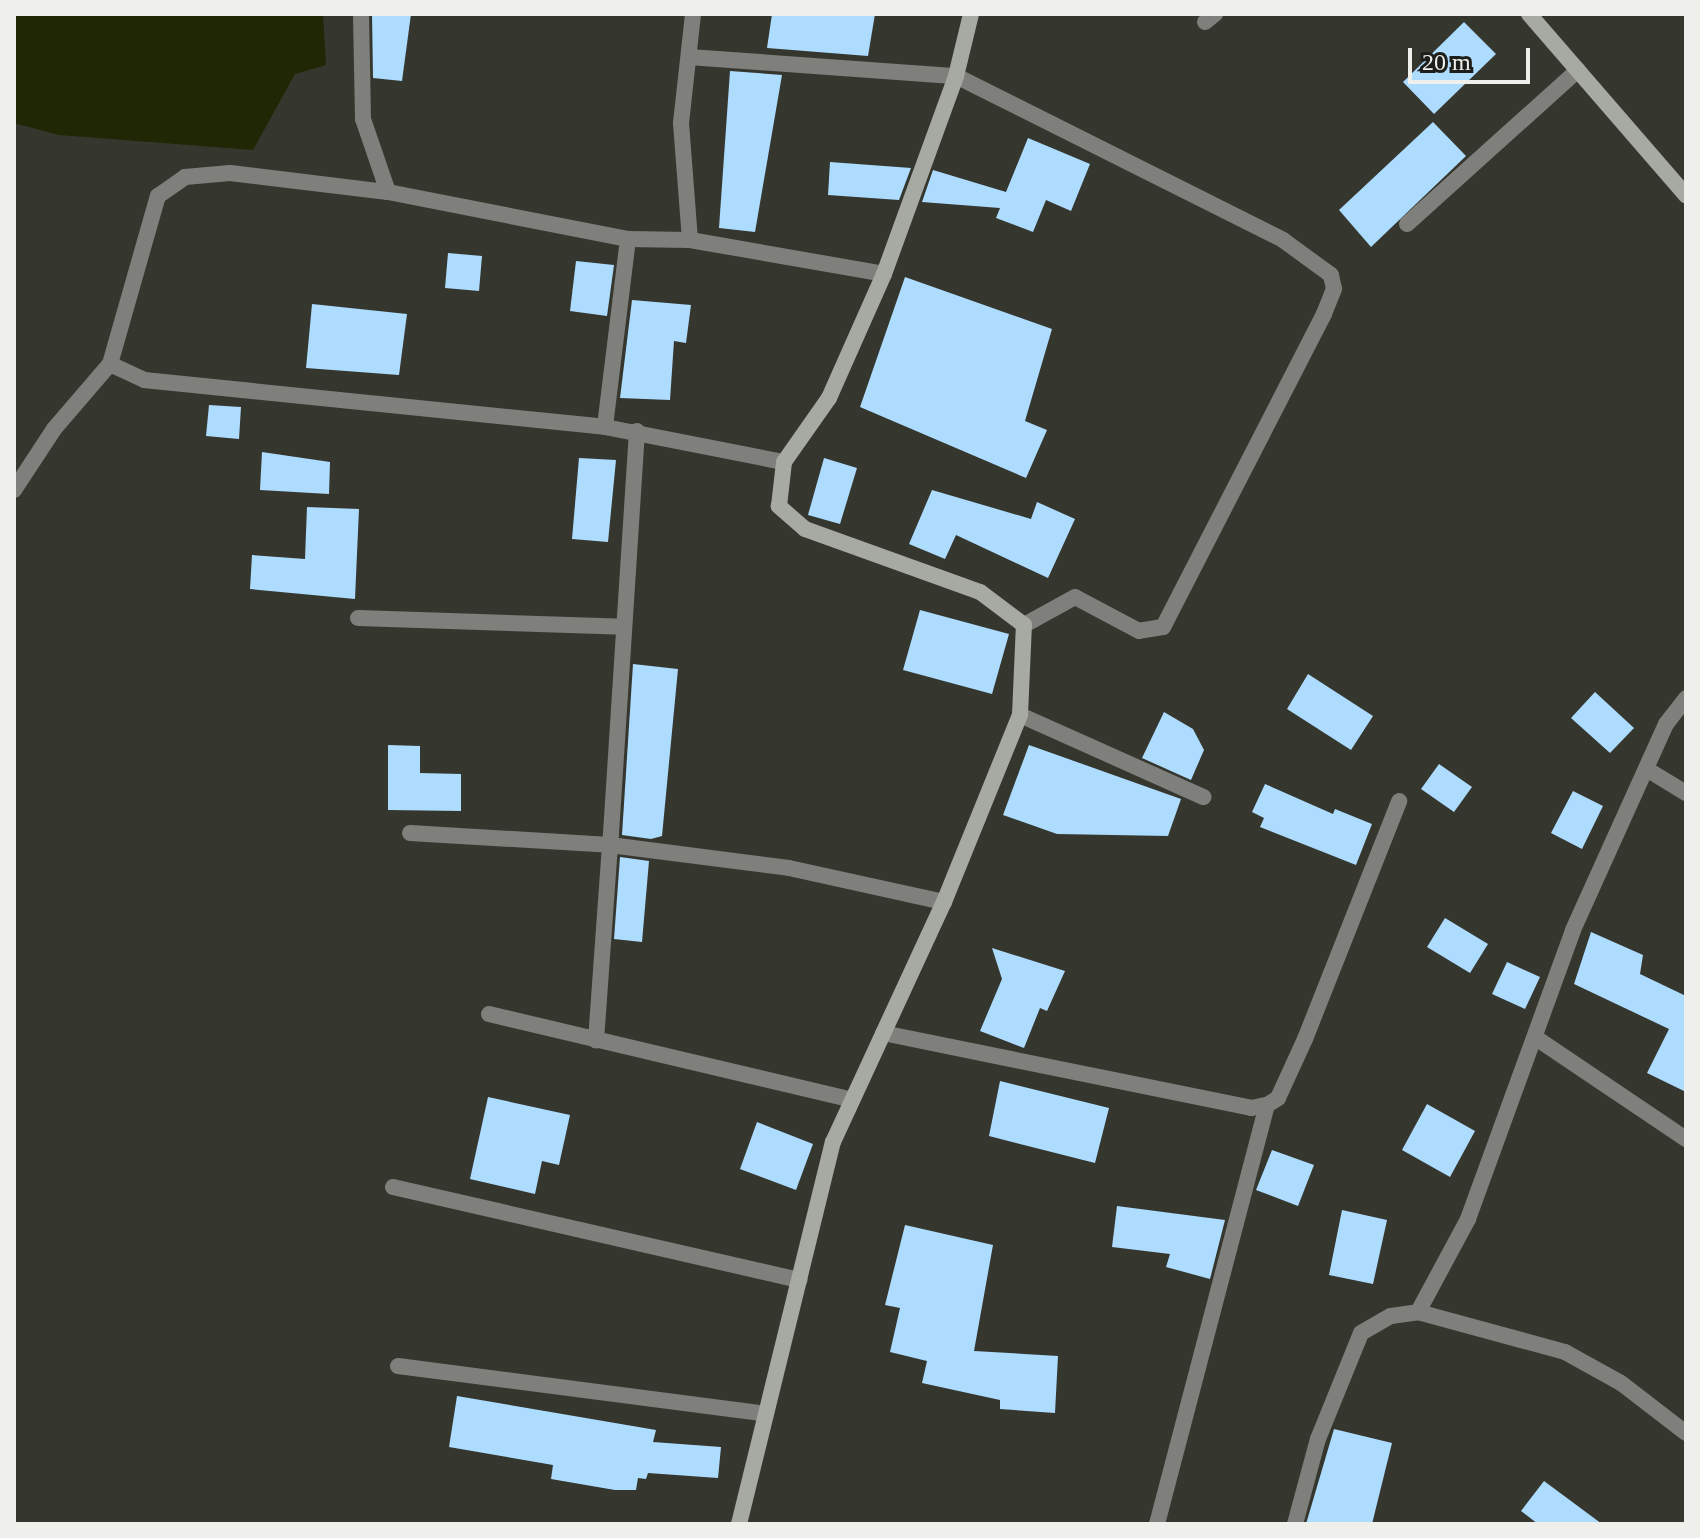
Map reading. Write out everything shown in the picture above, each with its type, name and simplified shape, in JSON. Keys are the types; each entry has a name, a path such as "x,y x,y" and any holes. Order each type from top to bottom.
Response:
{"street":[{"path":"361,14 363,119 388,192"},
{"path":"971,14 956,76 884,274 829,398 784,462 779,506 805,529 980,592 1024,625"},
{"path":"1529,14 1686,195"},
{"path":"690,240 681,123 691,15"},
{"path":"689,57 956,76 1283,240 1331,275 1334,289 1163,627 1139,631 1075,597 1024,625"},
{"path":"1407,224 1578,70"},
{"path":"14,490 54,429 110,364 158,196 185,177 230,173 388,192 628,239 690,240 884,274"},
{"path":"605,427 628,239"},
{"path":"110,364 144,380 637,431 784,462"},
{"path":"596,1040 637,431"},
{"path":"358,618 623,627"},
{"path":"739,1524 833,1142 944,902 1020,715 1024,625"},
{"path":"1418,1312 1468,1219 1573,930 1648,770 1666,724 1686,698"},
{"path":"1020,715 1203,797"},
{"path":"1648,770 1686,793"},
{"path":"883,1033 1251,1108 1267,1105 1278,1098 1305,1039 1399,801"},
{"path":"410,833 610,845 789,868 944,902"},
{"path":"489,1014 852,1100"},
{"path":"1536,1038 1686,1139"},
{"path":"1157,1524 1267,1105"},
{"path":"393,1187 799,1280"},
{"path":"1295,1524 1318,1439 1361,1333 1391,1316 1418,1312 1565,1352 1621,1383 1686,1433"},
{"path":"398,1366 766,1414"}],"shaded area":[{"path":"14,14 323,14 326,65 295,74 253,150 59,135 14,123"}],"building":[{"path":"372,14 411,14 402,81 373,78"},
{"path":"772,14 875,14 868,56 767,48"},
{"path":"1464,22 1496,54 1434,114 1403,82"},
{"path":"730,71 782,75 755,232 719,228"},
{"path":"1433,122 1466,156 1371,247 1339,210"},
{"path":"1028,138 1090,164 1071,211 1046,200 1033,232 996,218 1000,208 922,202 933,170 1006,192"},
{"path":"830,162 911,168 899,200 828,195"},
{"path":"448,253 482,256 479,291 445,288"},
{"path":"576,261 614,265 607,316 570,311"},
{"path":"905,277 1052,329 1025,421 1047,430 1026,478 860,407"},
{"path":"632,300 691,305 686,343 674,341 670,400 620,398"},
{"path":"312,304 407,314 399,375 306,368"},
{"path":"209,405 241,407 239,439 206,436"},
{"path":"262,452 330,462 329,494 260,490"},
{"path":"579,458 616,460 608,542 572,539"},
{"path":"824,458 857,468 840,524 808,515"},
{"path":"932,490 1031,519 1037,502 1075,519 1048,578 956,535 945,559 909,544"},
{"path":"307,507 359,509 355,599 250,589 252,555 305,559"},
{"path":"920,610 1009,634 992,694 903,670"},
{"path":"633,664 678,669 662,836 651,839 622,835"},
{"path":"1308,674 1373,716 1351,750 1287,709"},
{"path":"1595,692 1634,728 1610,753 1571,718"},
{"path":"1164,712 1193,729 1204,750 1191,780 1142,758"},
{"path":"388,745 420,746 420,773 461,774 461,811 388,810"},
{"path":"1029,745 1181,799 1168,836 1057,834 1003,815"},
{"path":"1439,764 1472,787 1454,812 1421,789"},
{"path":"1265,784 1333,814 1335,809 1372,824 1356,865 1260,827 1264,818 1252,812"},
{"path":"1573,791 1603,806 1582,849 1551,833"},
{"path":"620,857 649,861 642,942 614,939"},
{"path":"1445,918 1488,944 1470,973 1427,947"},
{"path":"1591,932 1643,955 1640,974 1686,996 1686,1092 1647,1073 1669,1029 1574,984"},
{"path":"992,948 1065,971 1047,1011 1040,1008 1024,1048 980,1031 1002,979"},
{"path":"1507,962 1540,977 1525,1009 1492,994"},
{"path":"1000,1081 1109,1108 1095,1163 989,1136"},
{"path":"488,1097 570,1115 559,1165 542,1161 535,1194 470,1179"},
{"path":"1427,1104 1475,1131 1450,1177 1402,1150"},
{"path":"757,1122 813,1144 796,1190 740,1169"},
{"path":"1272,1150 1314,1165 1298,1206 1256,1190"},
{"path":"1117,1206 1225,1220 1210,1279 1166,1267 1170,1254 1112,1247"},
{"path":"1342,1210 1387,1220 1373,1284 1329,1275"},
{"path":"905,1225 993,1245 974,1351 1058,1356 1055,1413 1000,1409 1000,1400 922,1383 927,1361 890,1352 900,1308 885,1305"},
{"path":"457,1396 656,1430 653,1442 721,1447 718,1478 648,1473 646,1479 638,1478 636,1490 615,1490 551,1479 553,1465 449,1447"},
{"path":"1334,1429 1392,1443 1372,1524 1306,1524"},
{"path":"1544,1481 1602,1524 1538,1524 1521,1511"}]}
